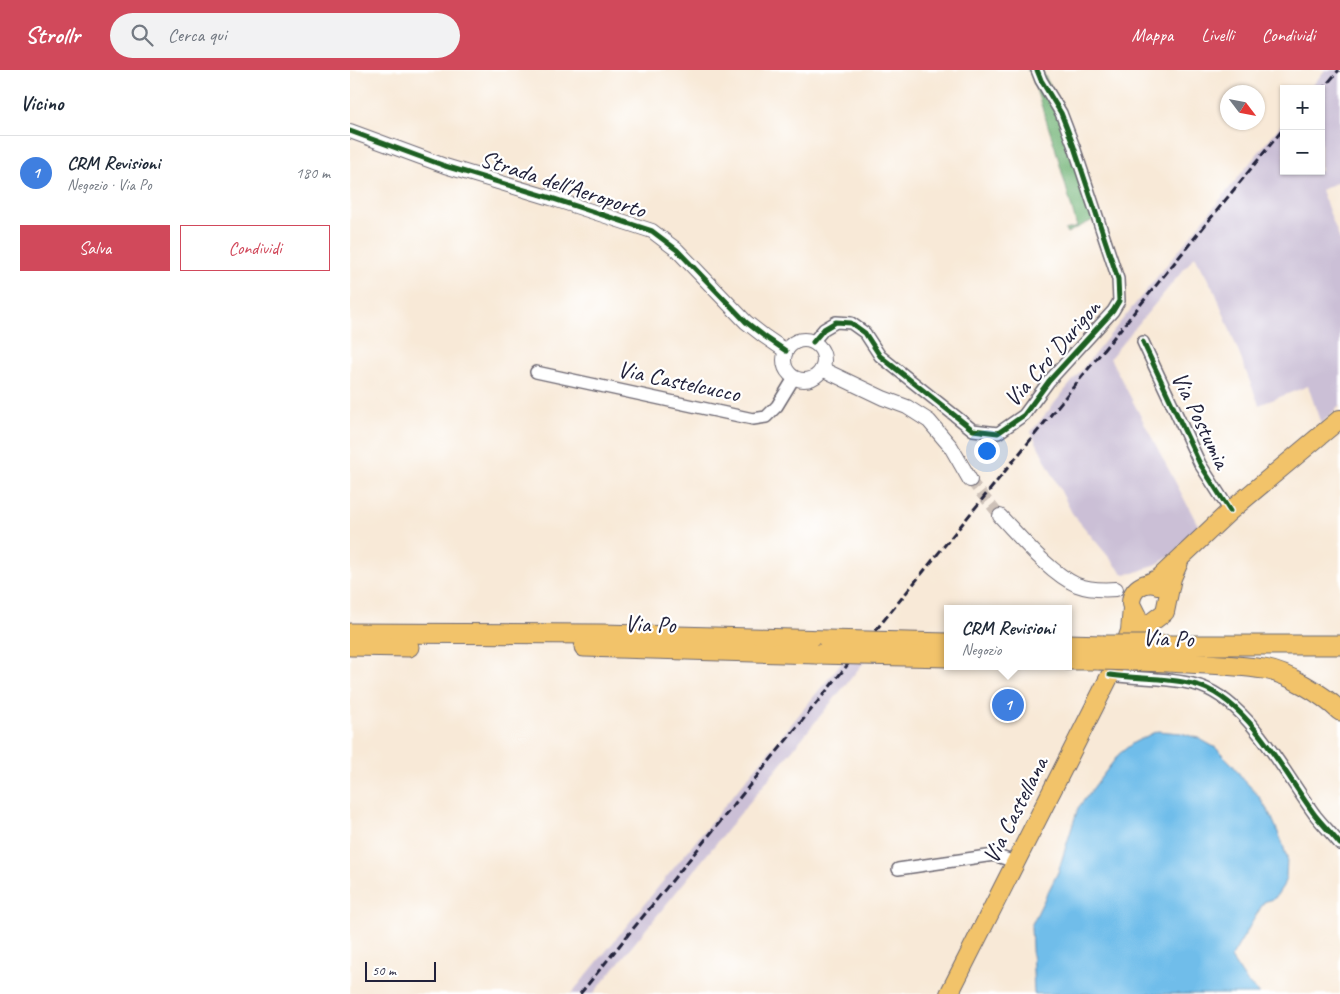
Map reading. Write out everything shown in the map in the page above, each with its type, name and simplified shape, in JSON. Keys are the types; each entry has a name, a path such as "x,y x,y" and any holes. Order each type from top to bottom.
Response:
{"highway":[{"name":"Via Po","path":"350,633 604,634 823,647 944,657"},
{"name":"Via Po","path":"350,646 823,647 944,643"},
{"name":"Via Po","path":"1072,660 1104,660 1251,645 1340,645"},
{"name":"Via Po","path":"1072,646 1104,660"},
{"name":"Via Po","path":"1170,653 1265,669 1300,683 1328,699 1340,711"}],"main road":[{"name":"Via Postumia","path":"1144,585 1159,578 1230,512 1340,419"},
{"path":"1124,648 1136,634 1165,612 1172,578 1185,552"},
{"path":"1124,648 1130,630 1132,596 1144,585 1159,586 1164,590 1168,601"},
{"path":"1131,606 1139,618 1145,620 1156,619"},
{"name":"Via Castellana","path":"949,994 1015,862 1104,660 1124,648"}],"street":[{"name":"Via Cro' Durigon","path":"813,342 824,329 836,322 851,323 865,333 880,356 973,430 998,433 1024,415 1049,380 1113,311 1120,301 1118,279 1074,147 1053,98 1036,70"},
{"name":"Strada dell'Aeroporto","path":"350,131 445,166 560,200 652,231 677,250 746,322 786,351"},
{"path":"801,340 813,342 822,352 824,359 822,369 809,379 794,378 786,369 784,363 786,351 795,342 801,340"},
{"name":"Via Postumia","path":"1143,342 1200,464 1230,512"},
{"path":"822,369 883,398 907,407 929,421 951,447 970,480"},
{"name":"Via Castelcucco","path":"536,372 753,419 766,417 777,406 794,378"},
{"path":"1000,516 1037,554 1071,582 1095,590 1124,590 1144,585"},
{"path":"1116,589 1131,606"},
{"path":"1104,660 1175,681 1195,684 1222,696 1230,702 1252,726 1316,816 1340,844"},
{"path":"898,869 994,855 1015,862"}],"shaded area":[{"path":"1325,70 1340,70 1340,181 1321,190 1340,240 1340,405 1321,424 1308,386 1259,405 1216,294 1195,256 1110,358 1199,527 1170,556 1157,564 1134,573 1123,574 1072,513 1031,432 1280,126 1280,175 1325,175 1325,85 1313,85"},
{"path":"865,661 593,994 571,994 842,662"}],"green space":[{"path":"1027,70 1041,70 1065,111 1099,217 1067,233 1065,230 1077,227 1055,147 1030,71"}],"water":[{"path":"1157,731 1181,733 1198,738 1216,748 1258,795 1272,818 1282,842 1287,858 1286,878 1283,886 1275,898 1264,902 1231,958 1247,982 1260,994 1034,994 1031,926 1058,872 1078,808 1119,754 1133,743"}],"tunnel":[{"path":"970,480 1000,516"}],"railway":[{"path":"1325,86 1339,70"},
{"path":"580,994 1282,130"}],"cycle path":[{"path":"813,342 824,329 836,322 851,323 865,333 880,356 973,430 998,433 1024,415 1049,381 1113,311 1119,301 1118,279 1061,113 1037,70"},
{"path":"350,131 445,166 652,231 677,250 746,322 786,351"},
{"path":"1143,342 1200,464 1230,511"},
{"path":"1110,675 1172,680 1193,684 1212,691 1230,704 1262,738 1315,815 1340,844"}],"place":[{"name":"CRM Revisioni","path":"1008,705"}]}
